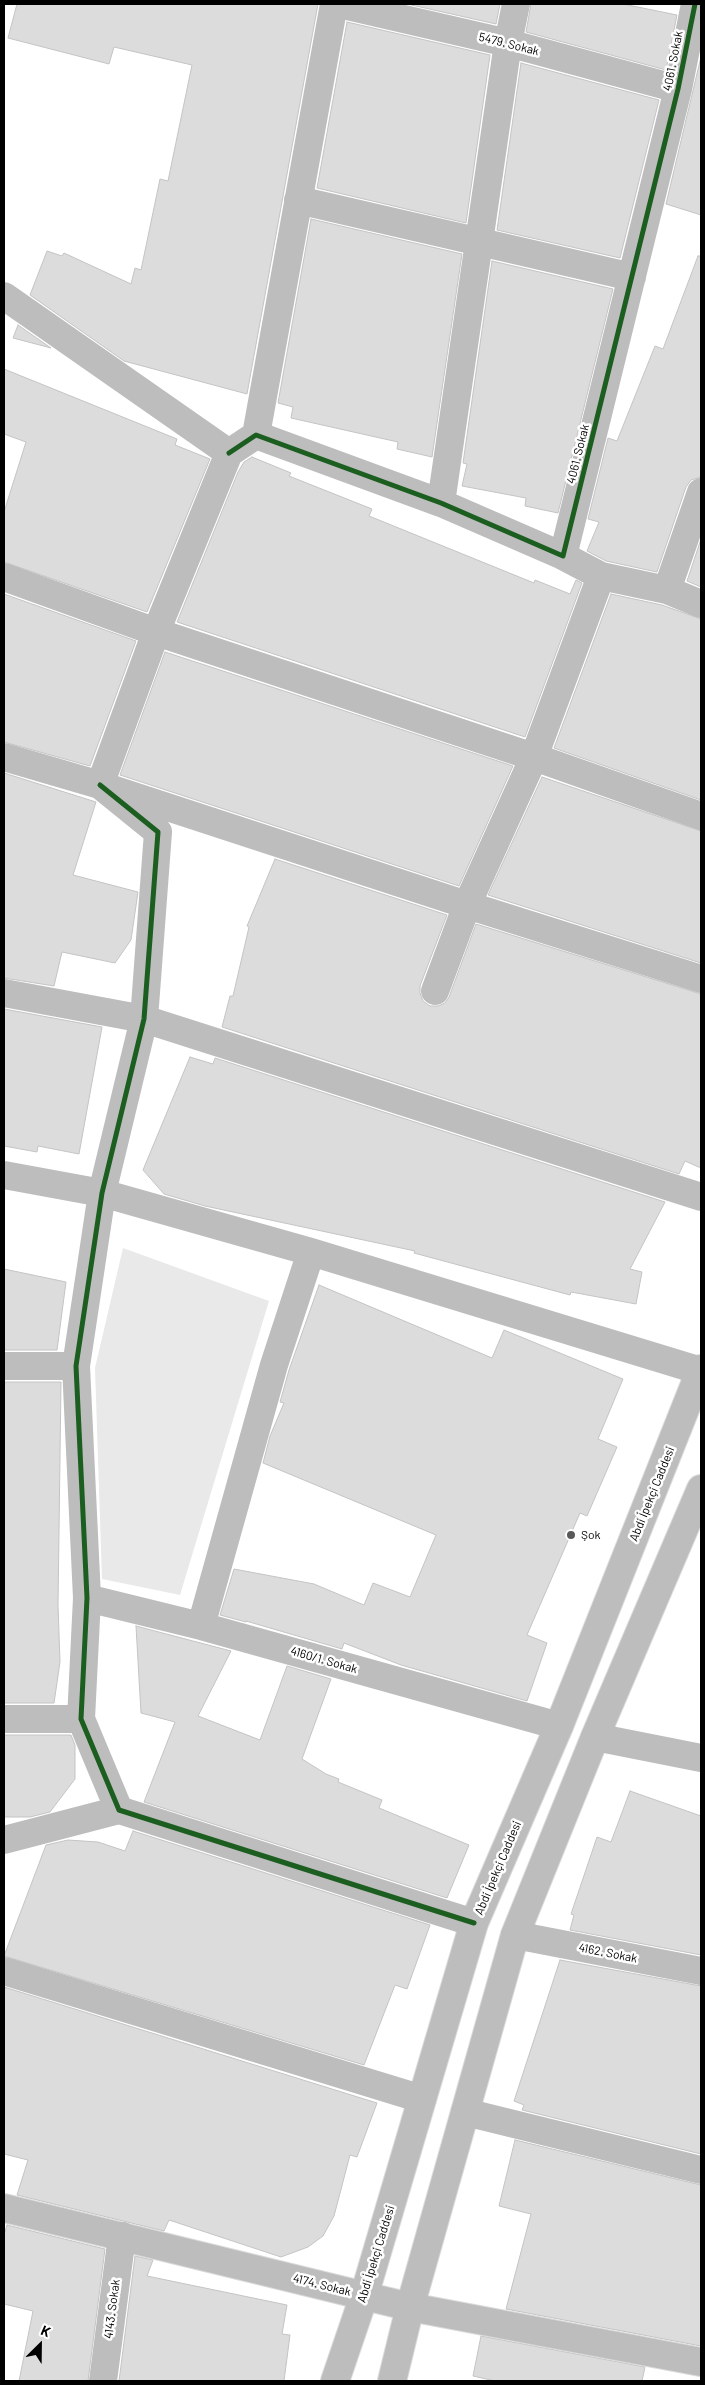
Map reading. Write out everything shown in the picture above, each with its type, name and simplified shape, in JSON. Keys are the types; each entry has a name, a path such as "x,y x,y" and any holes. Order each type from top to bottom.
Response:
{"street":[{"path":"100,784 156,632 229,453 256,435 334,4"},
{"name":"5479. Sokak","path":"339,4 508,44 678,88"},
{"path":"441,503 508,44 516,4"},
{"name":"4061. Sokak","path":"563,556 678,88 694,45 695,4"},
{"path":"298,200 632,278"},
{"path":"4,296 229,453"},
{"path":"256,435 441,503 563,556 601,576 667,590 701,604"},
{"path":"667,590 701,492"},
{"path":"435,991 467,905 534,757 601,576"},
{"path":"4,577 156,632 534,757 701,816"},
{"path":"4,757 100,784 467,905 701,979"},
{"path":"100,784 158,832 144,1019 102,1193 76,1366 87,1598 81,1719 119,1810"},
{"path":"4,993 144,1019 701,1197"},
{"path":"4,1175 102,1193 311,1252 701,1370"},
{"path":"201,1626 274,1365 311,1252"},
{"path":"4,1366 76,1366"},
{"name":"Abdi İpekçi Caddesi","path":"335,2381 364,2296 474,1923 559,1726 701,1370"},
{"path":"392,2381 410,2307 515,1935 595,1737 701,1489"},
{"name":"4160/1. Sokak","path":"87,1598 201,1626 559,1726"},
{"path":"4,1719 81,1719"},
{"path":"595,1737 701,1758"},
{"path":"4,1840 119,1810 474,1923"},
{"name":"4162. Sokak","path":"515,1935 701,1971"},
{"path":"4,1970 422,2099"},
{"path":"465,2112 701,2170"},
{"name":"4174. Sokak","path":"4,2208 410,2307 701,2362"},
{"name":"4143. Sokak","path":"103,2381 122,2236"}],"shaded area":[{"path":"123,1248 269,1301 180,1595 102,1579 95,1368"}],"building":[{"path":"17,4 318,4 247,394 124,361 30,295 47,251 62,256 64,253 131,284 135,268 141,270 160,179 168,181 192,65 114,47 109,64 8,38"},
{"path":"407,4 500,4 496,24"},
{"path":"531,4 623,4 677,15 666,70 526,32"},
{"path":"347,22 490,55 466,223 317,188"},
{"path":"701,62 701,215 666,204"},
{"path":"521,63 659,100 620,258 497,230"},
{"path":"311,219 462,254 432,457 397,449 398,442 291,418 293,407 278,403"},
{"path":"698,256 701,256 701,477 691,480 686,487 657,572 606,561 587,551 599,522 588,519 608,438 617,441 655,346 663,349"},
{"path":"492,261 613,289 558,513 525,506 526,498 462,486 467,464 463,463"},
{"path":"18,325 51,348 13,338"},
{"path":"4,369 177,439 175,445 210,459 147,612 4,562 4,512 26,442 4,434"},
{"path":"252,457 291,473 289,476 372,509 369,516 534,583 535,580 570,594 576,580 582,583 525,737 177,622 238,472 244,462"},
{"path":"701,539 701,587 687,581"},
{"path":"4,594 136,641 90,766 4,742"},
{"path":"611,594 662,605 701,619 701,800 554,748"},
{"path":"165,652 513,766 459,886 120,775"},
{"path":"4,773 96,802 73,875 138,892 131,940 115,963 62,952 54,986 4,978"},
{"path":"542,777 701,831 701,963 488,895"},
{"path":"275,859 447,915 420,986 423,1001 430,1006 438,1006 445,1003 449,997 476,924 701,994 701,1168 685,1161 679,1174 222,1027 230,996 233,996 249,927 247,926"},
{"path":"4,1009 102,1027 79,1154 38,1146 37,1152 4,1146"},
{"path":"190,1057 213,1064 215,1058 665,1202 630,1269 642,1272 636,1304 571,1292 570,1295 414,1253 415,1251 205,1206 164,1194 143,1170"},
{"path":"4,1269 66,1282 57,1350 4,1350"},
{"path":"319,1285 492,1358 504,1330 623,1379 598,1439 617,1447 587,1516 580,1513 527,1635 547,1643 527,1701 401,1665 344,1643 342,1649 220,1615 234,1569 314,1584 364,1605 373,1583 410,1597 436,1535 263,1463 270,1436 284,1403 280,1402 289,1370"},
{"path":"4,1382 61,1382 58,1605 60,1662 54,1703 4,1703"},
{"path":"136,1626 231,1651 198,1716 260,1740 287,1666 331,1679 302,1759 326,1774 339,1779 338,1782 382,1800 379,1808 469,1845 447,1898 144,1802 175,1722 141,1713"},
{"path":"4,1735 71,1735 75,1745 75,1779 50,1812 30,1817 4,1817"},
{"path":"630,1791 701,1816 701,1955 570,1930 574,1915 571,1914 597,1837 611,1842"},
{"path":"133,1831 430,1925 407,1989 395,1985 364,2065 4,1956 46,1845 68,1840 98,1842 125,1851"},
{"path":"560,1960 701,1986 701,2154 522,2110 524,2105 514,2101"},
{"path":"4,1987 377,2103 357,2157 350,2155 334,2216 323,2236 308,2247 281,2257 169,2220 164,2231 17,2195 28,2160 4,2154"},
{"path":"515,2140 701,2185 701,2346 506,2309 531,2214 499,2206"},
{"path":"7,2225 105,2249 88,2381 19,2381 33,2311 4,2304 4,2235"},
{"path":"135,2256 153,2260 147,2276 287,2305 282,2334 290,2335 284,2381 119,2381"},
{"path":"481,2336 645,2367 642,2381 495,2381 473,2376"}],"cycle path":[{"path":"229,453 256,435 441,503 563,556 678,89 695,4"},
{"path":"100,785 158,832 144,1019 102,1193 76,1366 87,1598 81,1719 119,1810 474,1923"}],"place":[{"name":"Şok","path":"571,1535"}]}
